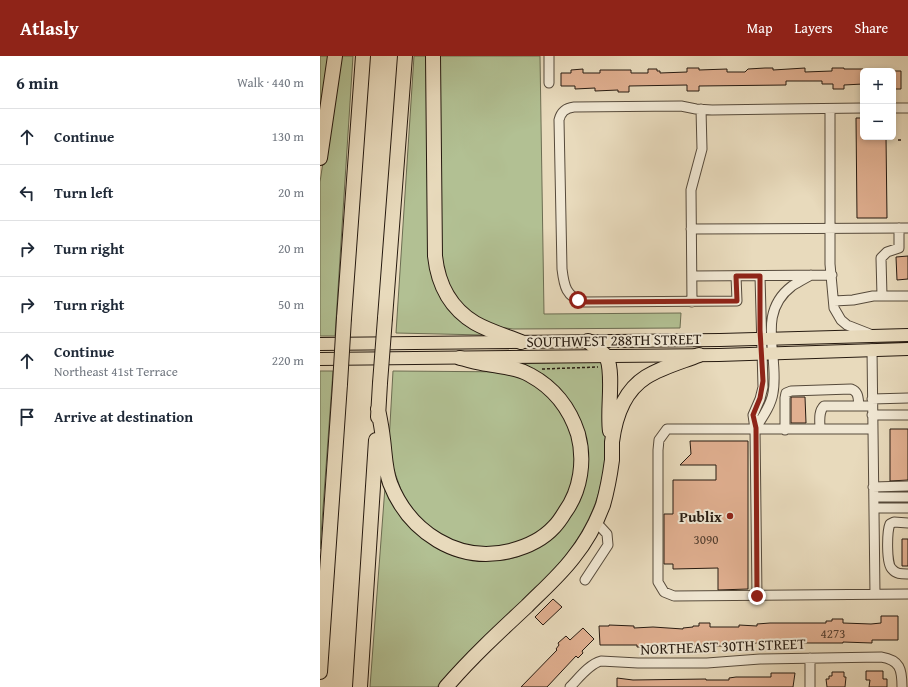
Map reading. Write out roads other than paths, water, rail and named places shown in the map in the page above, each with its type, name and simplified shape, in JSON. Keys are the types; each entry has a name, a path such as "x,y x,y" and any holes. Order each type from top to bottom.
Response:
{"highway":[{"path":"320,158 335,56"},
{"path":"320,672 363,56"},
{"path":"360,687 378,409 405,56"},
{"path":"433,56 436,270 441,283 454,305 466,316 490,330 521,342"},
{"path":"446,687 464,666 558,576 574,558 596,522 603,504 612,460 612,443 609,420 609,371 606,356 588,341"},
{"path":"612,443 616,420 621,405 633,388 645,377 699,355"},
{"path":"378,409 384,439 385,461 390,483 403,508 425,532 437,541 451,548 469,553 501,553 516,550 530,544 555,526 569,507 575,495 581,471 582,456 576,427 569,412 558,396 530,375 511,368 460,358"}],"main road":[{"name":"SOUTHWEST 288TH STREET","path":"320,344 908,335"},
{"name":"SOUTHWEST 288TH STREET","path":"320,358 699,355 908,349"}],"street":[{"path":"549,56 549,83"},
{"path":"736,276 737,301 584,302 571,296 565,285 562,269 559,120 563,112 574,106 681,106 701,109 860,108"},
{"path":"896,108 908,108"},
{"path":"692,302 691,190 702,148 701,109"},
{"path":"830,109 830,228 832,275 836,312 840,320 847,325 874,336"},
{"path":"691,229 904,228 904,248 888,252 881,258 882,296"},
{"path":"766,338 774,310 779,301 786,291 793,285 810,275"},
{"path":"692,276 832,275"},
{"path":"757,596 756,428 753,415 763,387 767,353 760,276"},
{"path":"834,301 882,296 908,296"},
{"path":"872,349 875,594"},
{"path":"785,430 785,398 788,391 823,389 853,390 858,395 859,406"},
{"path":"820,429 821,409 824,406 823,389"},
{"path":"824,406 872,406 908,398"},
{"path":"872,406 908,415"},
{"path":"873,429 667,429 659,440 658,450 658,582 664,592 674,596 908,594"},
{"path":"873,487 908,486"},
{"path":"874,497 908,497"},
{"path":"874,508 908,508"},
{"path":"585,580 608,545 607,534 596,522"},
{"path":"907,574 899,574 891,568 889,564 888,534 890,524 894,522 908,523"},
{"path":"874,533 888,534"},
{"name":"NORTHEAST 30TH STREET","path":"570,687 591,666 596,662 601,661 638,663 700,663 760,659 881,657 895,661 900,667 902,674 902,687"},
{"path":"810,658 810,687"}],"place":[{"name":"Publix","path":"730,516"}]}
